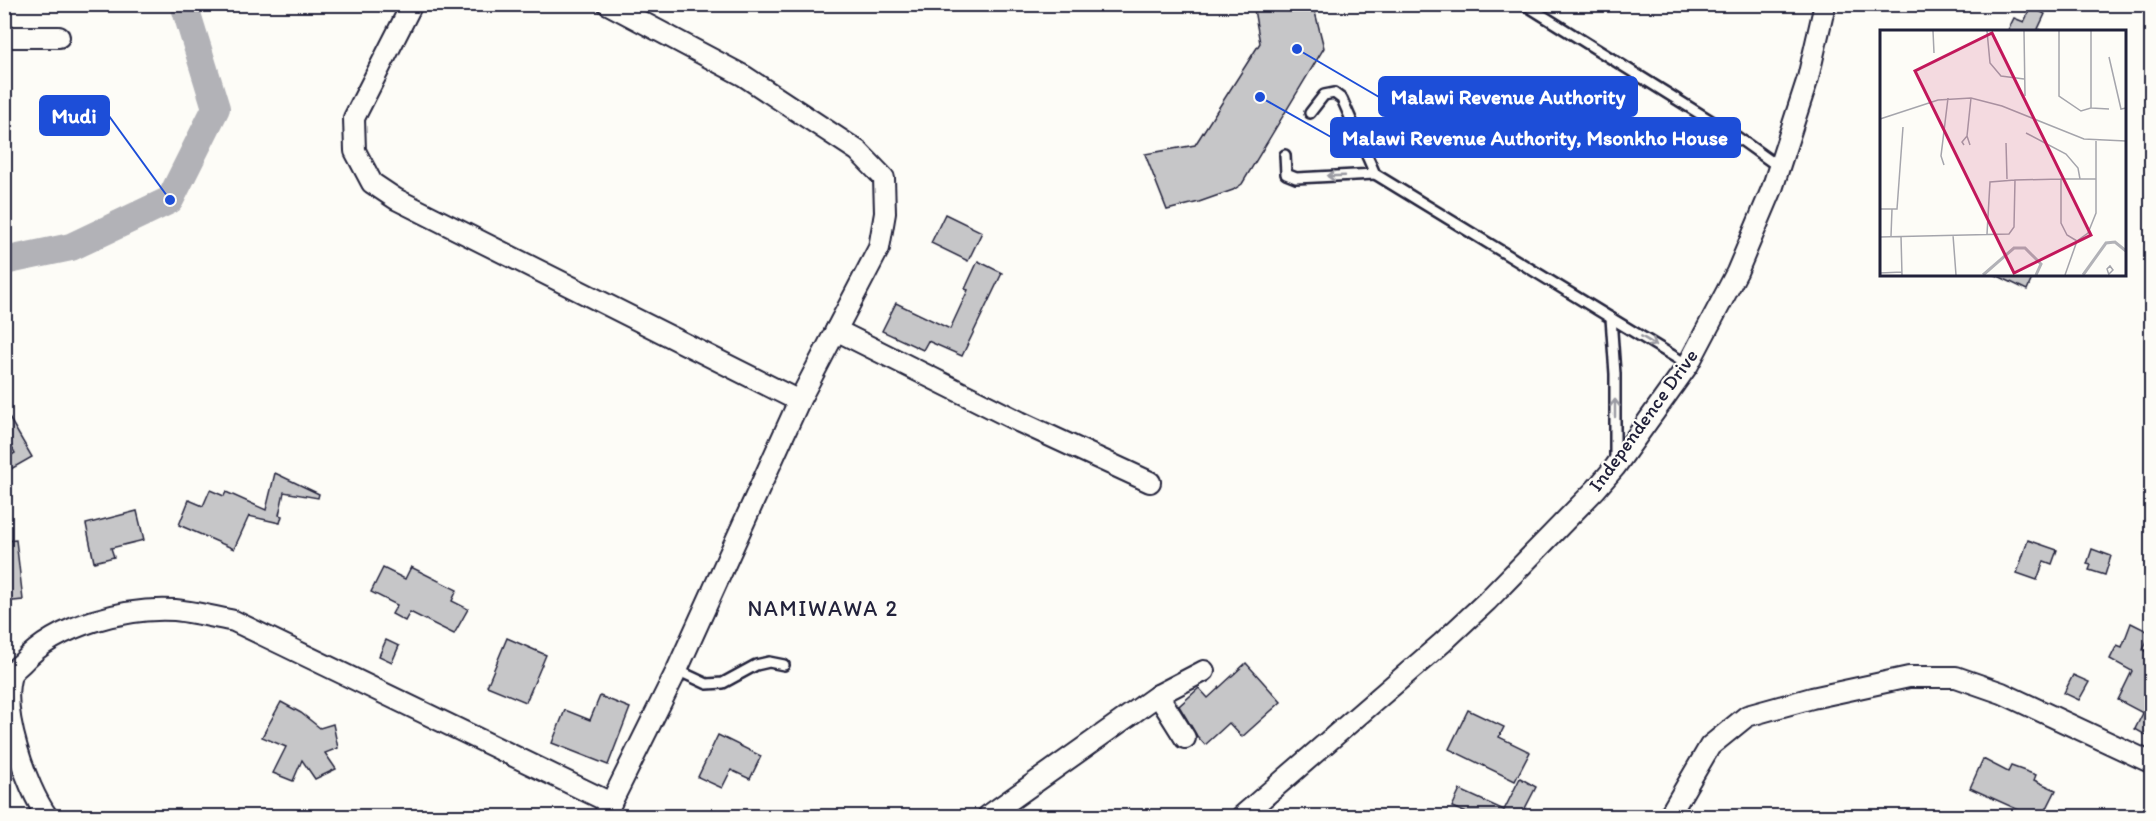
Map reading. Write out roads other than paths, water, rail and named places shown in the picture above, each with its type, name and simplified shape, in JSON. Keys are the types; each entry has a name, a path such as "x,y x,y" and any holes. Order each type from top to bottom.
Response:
{"street":[{"path":"412,4 354,118 355,151 372,183 396,199 799,401"},
{"path":"47,816 37,803 20,769 7,724 8,672 34,650 68,631 105,618 139,612 175,610 234,621 607,810 677,670 799,401 879,248 885,213 884,178 858,151 744,76 608,4"},
{"name":"Independence Drive","path":"1242,816 1442,643 1487,601 1615,467 1688,364 1737,273 1761,216 1809,78 1825,4"},
{"path":"4,38 59,37"},
{"path":"836,330 1020,422 1150,482"},
{"path":"988,816 1158,694 1204,671"},
{"path":"1669,816 1710,746 1747,716 1812,698 1909,677 1956,676 2002,693 2151,763"},
{"path":"1158,694 1185,738"}],"lane":[{"path":"1524,4 1737,137 1779,167"},
{"path":"1311,113 1324,95 1334,93 1342,99 1374,174"},
{"path":"1285,155 1286,174 1296,178 1374,174 1688,364"},
{"path":"1611,318 1615,374 1615,467"},
{"path":"677,670 707,684 723,683 756,665 769,662 784,665"}],"waterway":[{"path":"4,261 71,247 170,200 216,108 184,4"}],"place":[{"name":"Malawi Revenue Authority","path":"1297,49"},
{"name":"Malawi Revenue Authority, Msonkho House","path":"1260,97"},
{"name":"Mudi","path":"170,200"}],"district":[{"name":"NAMIWAWA 2","path":"823,608"}]}
